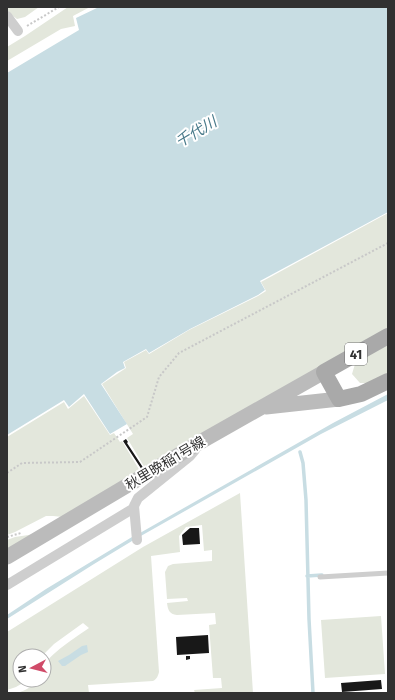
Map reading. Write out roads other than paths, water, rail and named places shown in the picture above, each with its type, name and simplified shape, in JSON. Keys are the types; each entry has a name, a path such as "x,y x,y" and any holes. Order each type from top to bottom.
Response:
{"main road":[{"name":"41","path":"324,372 388,336"},
{"path":"324,372 339,399 361,394 388,381"}],"street":[{"path":"7,16 18,31"},
{"name":"秋里晩稲1号線","path":"7,557 202,441 324,372"},
{"path":"260,408 339,399"},
{"path":"137,540 134,508 138,498 190,456 202,441"},
{"path":"7,585 134,508"}],"lane":[{"path":"320,577 388,574"}],"water":[{"name":"千代川","path":"99,7 388,7 388,212 260,281 265,290 258,295 190,329 149,353 146,349 123,362 125,368 101,384 127,424 110,434 84,394 69,407 64,400 7,435 7,73 79,30 76,18"},
{"path":"388,394 388,400 321,434 132,541 7,619 7,615 46,589 132,537 333,423"},
{"path":"87,645 88,652 65,666 62,666 58,661 82,646"}],"waterway":[{"path":"300,452 303,463 306,500 309,619 313,693"},
{"path":"307,576 322,575"}]}
